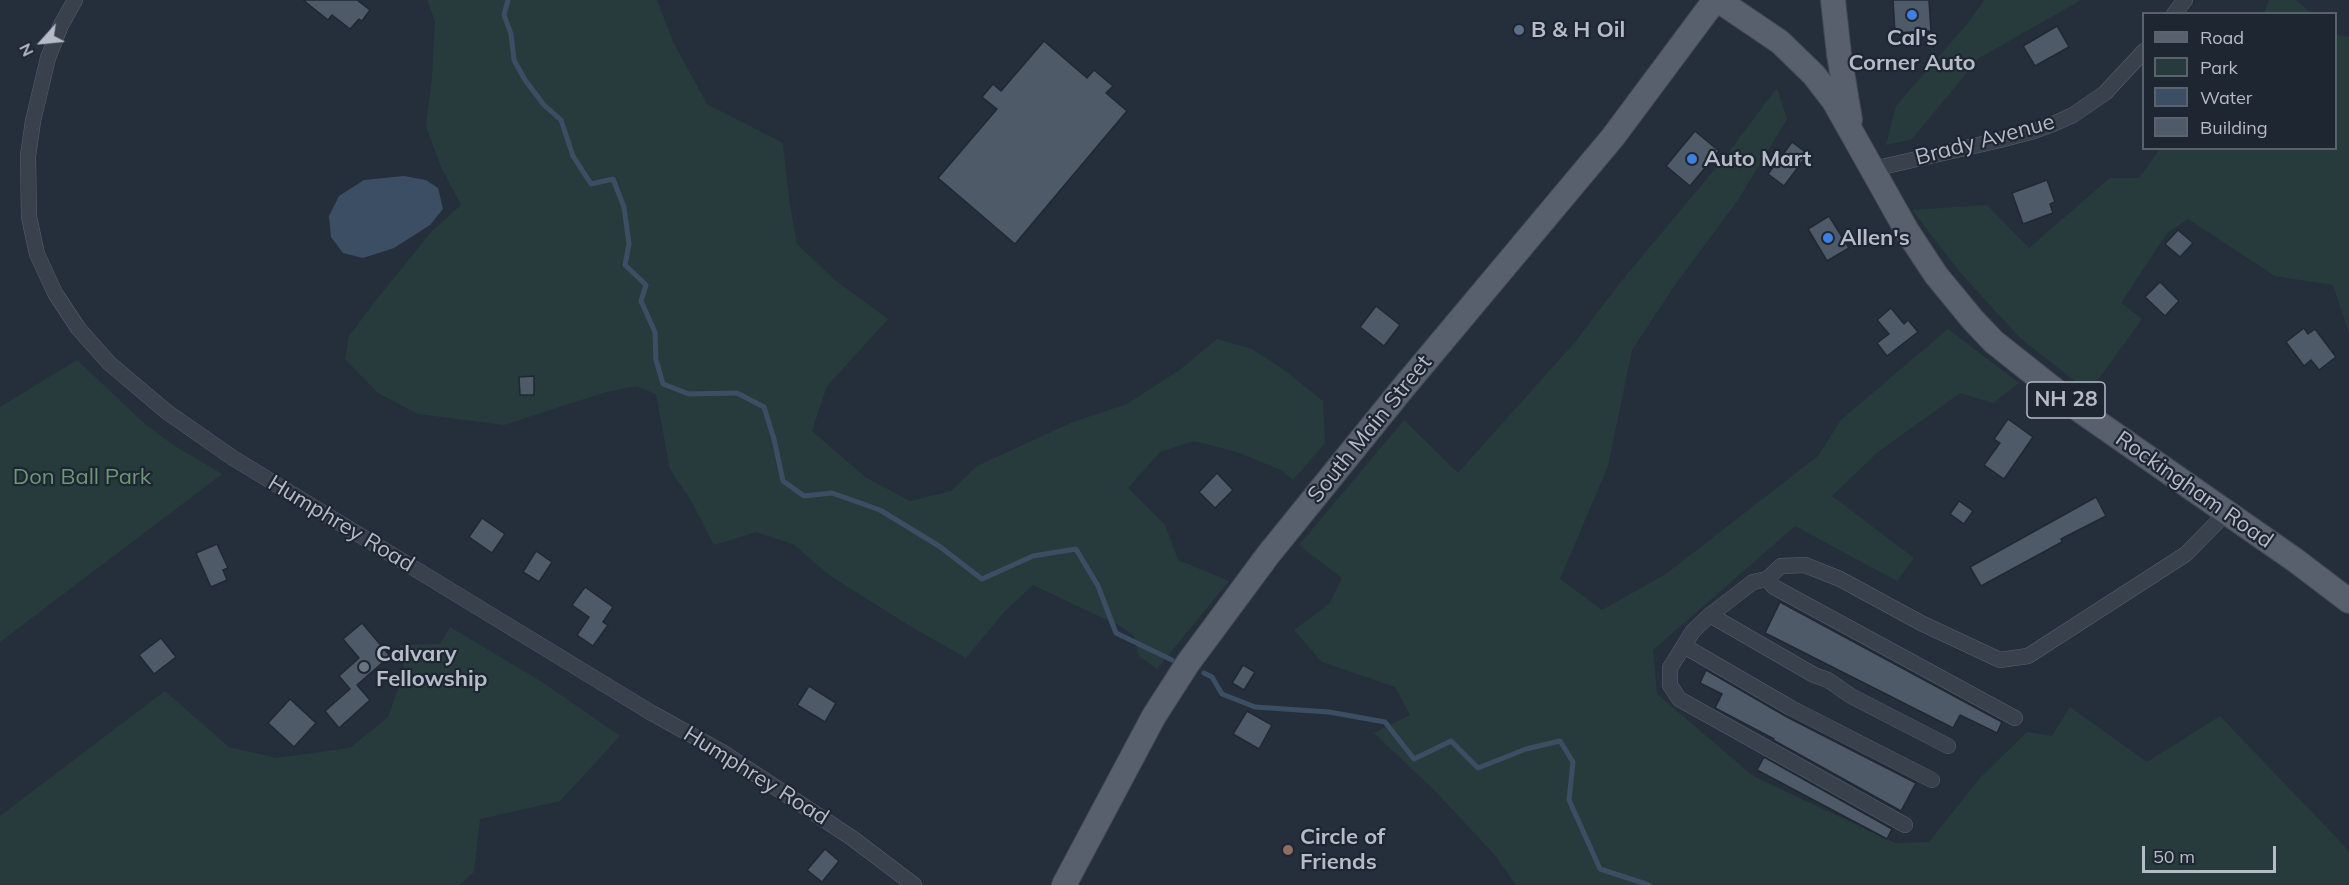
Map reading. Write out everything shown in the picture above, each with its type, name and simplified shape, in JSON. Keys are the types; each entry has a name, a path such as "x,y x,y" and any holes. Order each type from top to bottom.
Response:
{"main road":[{"name":"Rockingham Road","path":"1716,0 1780,42 1798,57 1834,101 1907,231 1936,275 1994,342 2073,405 2346,595"},
{"name":"South Main Street","path":"1064,885 1154,716 1188,663 1248,582 1403,387 1613,137 1716,0"},
{"name":"NH 28","path":"1833,0 1839,54 1852,131"}],"street":[{"name":"Humphrey Road","path":"75,0 61,25 48,58 33,121 28,156 29,217 37,254 55,293 78,328 108,363 167,412 233,458 640,706 722,752 843,831 914,885"},
{"path":"2176,12 2185,0"},
{"name":"Brady Avenue","path":"1873,169 2000,140 2053,124 2073,115 2105,93 2142,53"},
{"path":"1905,825 1679,699 1670,685 1670,668 1693,631 1752,582 1767,579 1781,566 1805,565 1840,579 1921,623 2000,660 2028,656 2186,554 2227,512"},
{"path":"1767,579 1774,587 2015,718"},
{"path":"1710,615 1814,675 1828,680 1851,696 1948,746"},
{"path":"1684,646 1791,708 1932,780"}],"green space":[{"path":"427,0 657,0 673,42 707,104 783,143 789,200 797,244 836,281 888,319 827,386 812,431 865,477 910,501 951,491 977,466 1073,422 1127,404 1181,369 1217,339 1252,349 1284,370 1323,401 1325,443 1293,480 1281,470 1237,452 1194,441 1160,452 1128,488 1165,525 1178,560 1229,581 1157,669 1139,656 1134,636 1120,626 1033,585 1004,612 966,658 829,575 793,544 756,532 714,545 693,504 670,469 656,394 636,386 606,392 504,425 418,414 378,393 345,359 349,336 432,231 461,205 441,167 426,126 432,78 435,21"},
{"path":"1984,0 2081,0 1979,58 1912,139 1886,145 1896,106 1968,23"},
{"path":"2269,0 2296,0 2310,12 2264,12"},
{"path":"2337,35 2349,37 2349,332 2333,285 2275,276 2188,219 2167,233 2121,303 2142,319 2089,392 2020,338 1959,271 1912,210 1987,205 2029,248 2110,178 2139,178 2159,150 2337,150"},
{"path":"1777,88 1787,119 1738,200 1677,282 1632,350 1608,466 1560,579 1602,610 1666,574 1818,456 1841,420 1948,329 2019,383 1993,403 1960,393 1878,452 1832,496 1914,558 1897,581 1795,526 1653,650 1657,694 1753,776 1895,843 1929,842 1980,778 2027,732 2052,736 2070,707 2147,762 2220,716 2349,851 2349,885 1516,885 1494,854 1434,790 1374,733 1410,715 1395,687 1322,662 1294,630 1329,604 1342,578 1299,545 1404,420 1458,473 1576,341 1619,284 1726,156"},
{"name":"Don Ball Park","path":"77,360 145,424 173,445 222,474 0,642 0,407"},
{"path":"450,627 542,682 620,736 560,801 480,819 474,872 459,885 0,885 0,816 165,691 229,747 276,758 350,748 388,717 405,670 400,645 440,644"}],"water":[{"path":"404,176 426,180 438,188 443,209 430,225 394,248 363,258 343,253 331,237 329,216 339,196 364,180"}],"building":[{"path":"303,0 357,0 370,10 362,21 359,19 350,29 332,15 328,20"},
{"name":"Cal's Corner Auto","path":"1893,0 1929,0 1931,31 1895,33"},
{"path":"2057,26 2069,47 2035,66 2023,46"},
{"path":"1044,41 1087,78 1094,70 1113,86 1106,93 1127,111 1015,244 938,178 997,109 982,97 993,84 1001,91"},
{"name":"Auto Mart","path":"1695,131 1719,151 1690,186 1666,166"},
{"path":"1792,142 1808,154 1784,186 1768,174"},
{"path":"2047,180 2055,202 2050,204 2053,213 2023,224 2012,193"},
{"name":"Allen's","path":"1829,216 1849,248 1827,261 1808,229"},
{"path":"2178,230 2193,243 2180,257 2165,244"},
{"path":"2160,282 2179,301 2165,316 2145,297"},
{"path":"1376,306 1400,325 1384,346 1360,327"},
{"path":"1891,308 1904,324 1908,320 1918,332 1887,356 1877,343 1889,334 1877,320"},
{"path":"2304,328 2308,334 2315,329 2336,357 2319,370 2311,360 2304,366 2286,342"},
{"path":"534,376 534,395 520,395 519,377"},
{"path":"2008,419 2033,437 2004,479 1984,465 2000,443 1994,439"},
{"path":"1217,473 1233,490 1215,508 1199,492"},
{"path":"2096,497 2106,516 2061,539 2062,542 1981,586 1970,567"},
{"path":"1959,501 1973,511 1964,524 1950,514"},
{"path":"482,518 505,534 492,553 469,537"},
{"path":"217,544 228,568 223,570 227,580 211,587 196,553"},
{"path":"536,551 552,562 539,582 523,572"},
{"path":"585,587 613,607 603,622 608,625 593,646 577,635 589,617 572,605"},
{"path":"1780,602 2002,722 1997,733 1960,715 1953,728 1765,633"},
{"name":"Calvary Fellowship","path":"362,623 390,656 357,685 370,700 339,728 325,711 350,689 339,676 359,658 343,639"},
{"path":"161,638 176,657 154,674 139,655"},
{"path":"1243,665 1255,672 1244,690 1232,683"},
{"path":"1706,670 1787,717 1916,783 1901,811 1715,708 1722,694 1700,683"},
{"path":"809,686 836,703 825,722 797,705"},
{"path":"290,699 316,723 294,747 268,723"},
{"path":"1247,711 1272,725 1259,749 1233,734"},
{"path":"1764,757 1892,829 1887,839 1757,770"},
{"path":"825,849 839,861 822,882 807,870"}],"waterway":[{"path":"508,0 504,15 511,34 514,60 525,80 544,105 561,120 573,156 591,184 613,179 624,207 629,244 625,265 646,285 641,301 655,332 656,360 663,384 689,394 737,393 764,407 783,481 804,496 832,493 880,510 939,546 982,579 1033,556 1076,549 1098,586 1116,633 1172,660"},
{"path":"1204,673 1212,677 1222,694 1255,707 1329,712 1385,722 1414,759 1451,741 1478,768 1526,749 1560,741 1573,762 1569,800 1600,869 1649,885"}],"place":[{"name":"Cal's Corner Auto","path":"1912,15"},
{"name":"B & H Oil","path":"1519,30"},
{"name":"Auto Mart","path":"1692,159"},
{"name":"Allen's","path":"1828,238"},
{"name":"Calvary Fellowship","path":"364,667"},
{"name":"Circle of Friends","path":"1288,850"}]}
